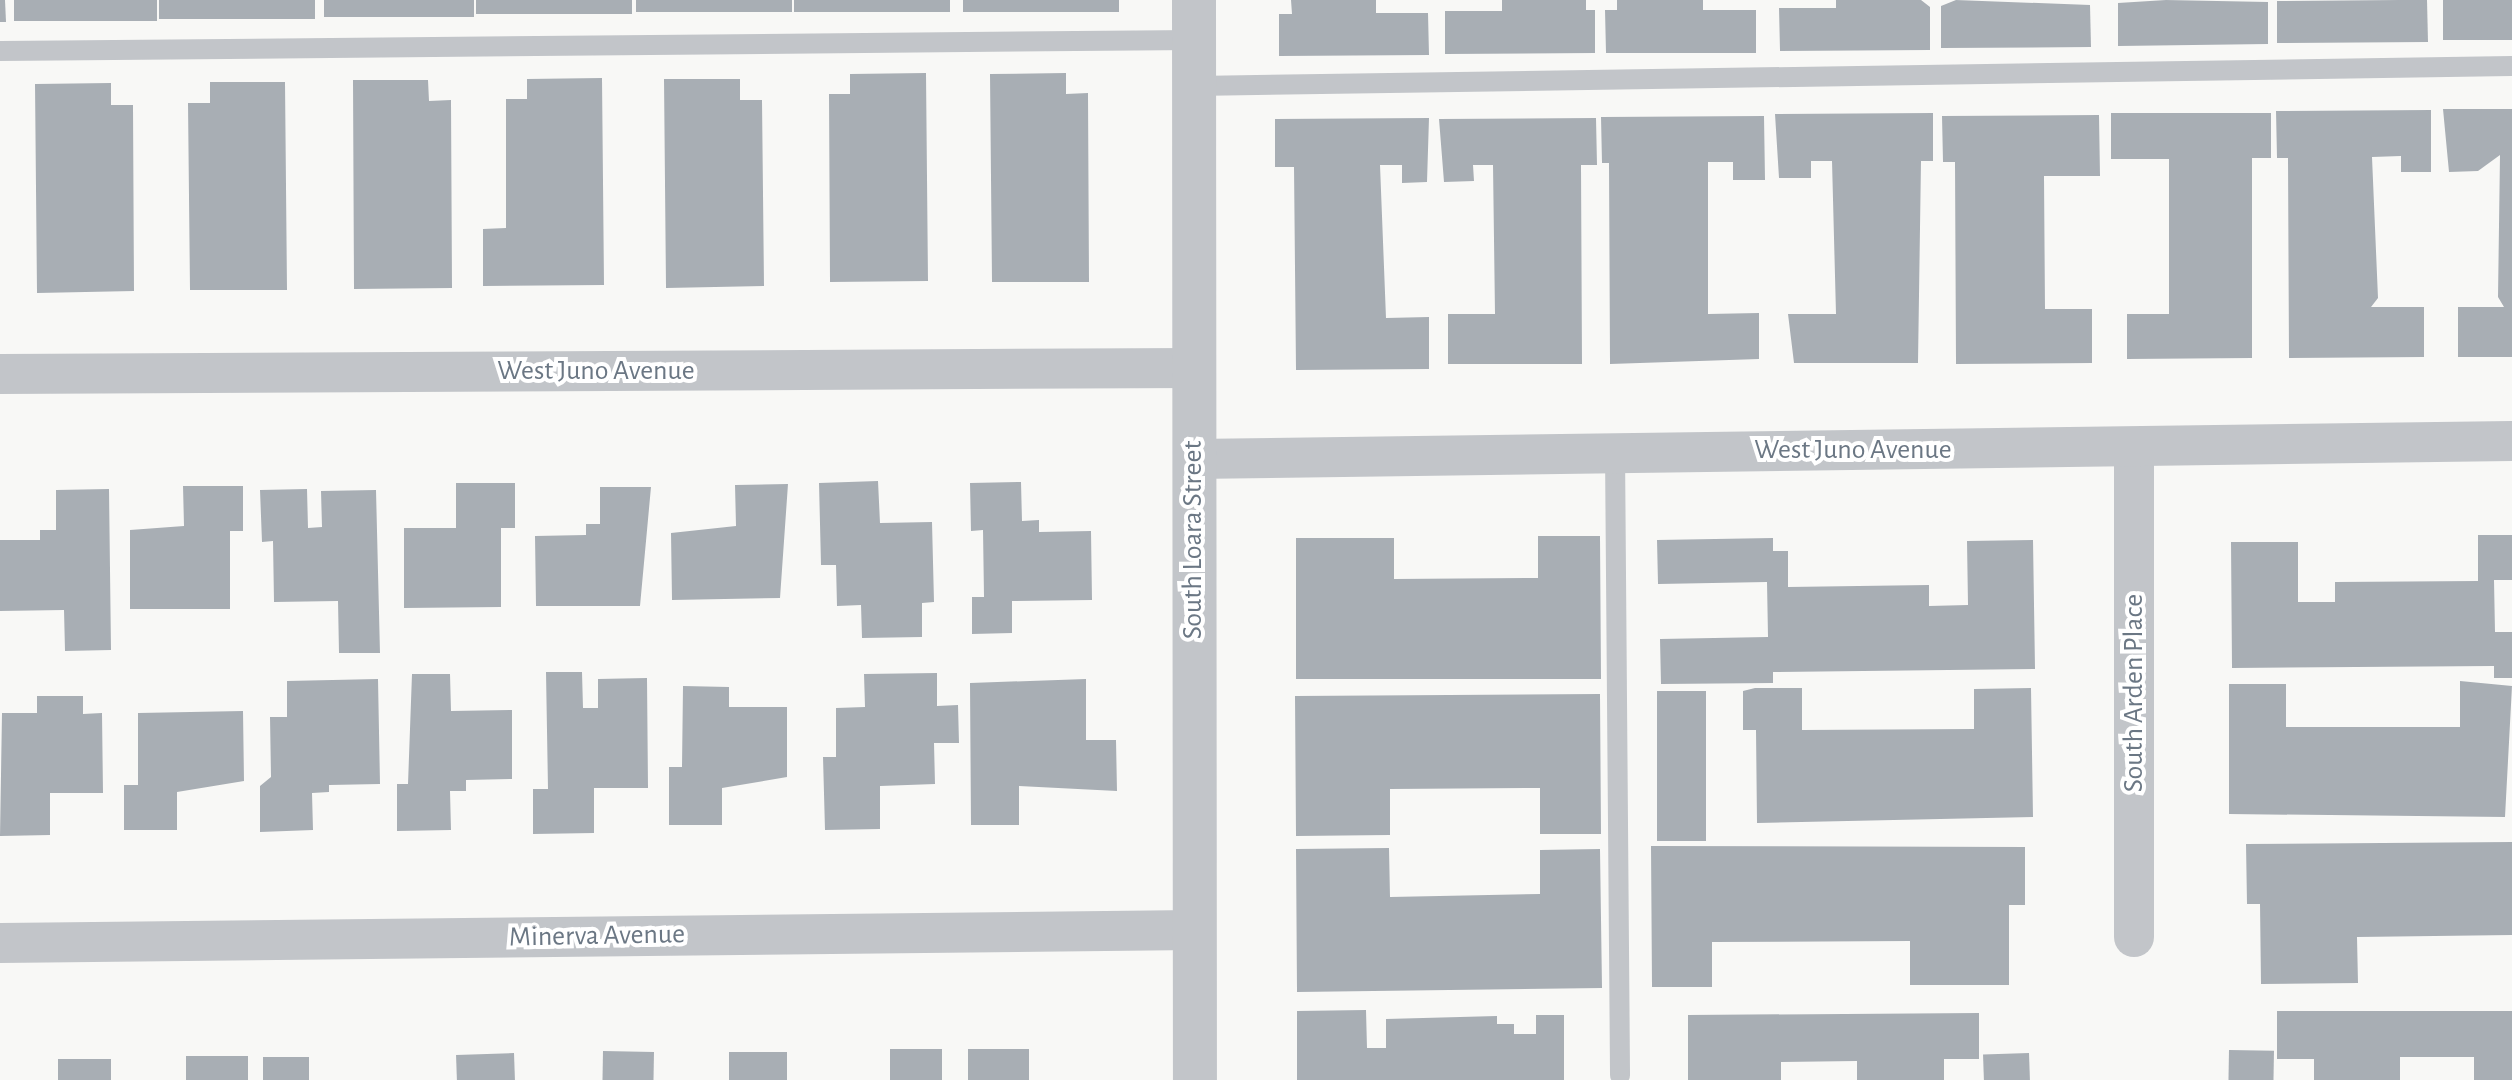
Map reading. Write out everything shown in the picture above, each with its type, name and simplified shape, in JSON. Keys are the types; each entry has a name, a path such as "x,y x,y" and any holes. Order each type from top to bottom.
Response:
{"street":[{"name":"South Loara Street","path":"1195,20 1195,1080"},
{"name":"West Juno Avenue","path":"0,374 1193,368"},
{"name":"West Juno Avenue","path":"1193,459 1615,450 2134,450 2512,441"},
{"name":"South Arden Place","path":"2134,450 2134,937"},
{"name":"Minerva Avenue","path":"0,943 1195,930"}],"lane":[{"path":"0,51 1195,20"},
{"path":"1195,86 2512,66"},
{"path":"1615,450 1620,1075"}],"building":[{"path":"0,0 5,0 6,22 0,22"},
{"path":"14,0 157,0 157,21 14,21"},
{"path":"159,0 315,0 315,19 159,19"},
{"path":"324,0 474,0 474,17 324,17"},
{"path":"476,0 632,0 632,14 476,14"},
{"path":"636,0 792,0 792,12 636,12"},
{"path":"794,0 950,0 950,12 794,12"},
{"path":"963,0 1119,0 1119,12 963,12"},
{"path":"1291,0 1376,0 1376,13 1428,13 1429,55 1279,56 1279,14 1292,14"},
{"path":"1502,0 1586,0 1586,10 1595,10 1595,53 1445,54 1445,11 1502,11"},
{"path":"1617,0 1703,0 1703,10 1756,10 1756,53 1606,53 1605,10 1617,10"},
{"path":"1836,0 1921,0 1930,7 1930,50 1780,51 1779,8 1836,8"},
{"path":"1956,0 2090,5 2091,47 1941,48 1941,6"},
{"path":"2166,0 2268,2 2268,44 2118,46 2118,3"},
{"path":"2427,0 2428,42 2277,43 2277,1"},
{"path":"2443,0 2512,0 2512,40 2443,40"},
{"path":"926,73 928,281 830,282 829,94 850,94 850,74"},
{"path":"1066,73 1066,94 1088,93 1089,282 992,282 990,74"},
{"path":"602,78 604,285 483,286 483,229 506,228 506,99 527,99 527,79"},
{"path":"664,79 740,79 740,100 762,100 764,286 666,288"},
{"path":"353,80 428,80 429,101 451,100 452,288 354,289"},
{"path":"210,82 285,82 287,290 190,290 188,103 210,103"},
{"path":"111,83 111,105 133,105 134,291 37,293 35,84"},
{"path":"2443,109 2512,109 2512,357 2458,357 2458,307 2504,307 2498,297 2500,155 2478,171 2449,172"},
{"path":"2431,110 2431,172 2401,172 2401,156 2372,157 2378,298 2371,307 2424,307 2424,357 2289,358 2288,158 2277,158 2276,111"},
{"path":"1933,113 1933,161 1921,161 1918,363 1794,363 1788,314 1836,314 1832,161 1811,161 1811,178 1779,178 1775,114"},
{"path":"2111,113 2271,113 2271,158 2252,158 2252,358 2127,359 2127,314 2169,314 2169,159 2111,159"},
{"path":"2099,115 2100,176 2044,176 2045,309 2092,309 2092,363 1956,364 1955,162 1943,162 1942,116"},
{"path":"1764,116 1765,180 1733,180 1733,162 1708,162 1708,314 1759,313 1759,359 1610,364 1609,163 1602,163 1601,117"},
{"path":"1429,118 1427,182 1402,183 1402,165 1380,165 1386,318 1429,317 1429,369 1296,370 1294,167 1275,167 1275,119"},
{"path":"1596,118 1597,165 1581,165 1582,364 1448,364 1448,314 1495,314 1493,165 1473,165 1474,181 1444,182 1439,119"},
{"path":"878,481 880,523 932,522 934,602 922,603 922,637 862,638 861,605 837,606 836,565 821,565 819,483"},
{"path":"1021,482 1022,521 1039,520 1039,532 1091,531 1092,600 1012,601 1012,633 972,634 972,597 984,597 983,530 971,531 970,483"},
{"path":"456,483 515,483 515,528 501,528 501,607 404,608 404,528 456,528"},
{"path":"788,484 780,598 672,600 671,533 736,526 735,485"},
{"path":"183,486 243,486 243,531 230,531 230,609 130,609 130,530 184,526"},
{"path":"600,487 651,487 640,606 536,606 535,536 586,535 586,524 600,524"},
{"path":"109,489 111,650 65,651 64,610 0,611 0,540 40,540 40,530 56,530 56,490"},
{"path":"307,489 308,528 322,527 321,491 376,490 380,653 339,653 338,601 274,602 273,541 262,542 260,490"},
{"path":"2478,535 2512,535 2512,580 2494,580 2495,632 2512,632 2512,678 2494,678 2494,666 2232,668 2231,542 2298,542 2298,602 2335,602 2335,582 2478,581"},
{"path":"1538,536 1600,536 1601,679 1296,679 1296,538 1394,538 1394,579 1538,578"},
{"path":"1773,538 1773,551 1788,551 1788,587 1929,585 1929,606 1968,605 1967,541 2033,540 2035,669 1773,672 1773,683 1661,684 1660,639 1768,637 1767,582 1658,584 1657,540"},
{"path":"546,672 582,672 583,708 598,708 598,679 647,678 648,788 594,788 594,833 533,834 533,789 548,789"},
{"path":"937,673 937,706 958,705 959,743 934,743 935,784 880,786 880,829 825,830 823,757 836,757 836,708 865,707 864,674"},
{"path":"412,674 450,674 451,711 512,710 512,779 466,780 466,791 450,791 451,830 397,831 397,784 408,784"},
{"path":"378,679 380,784 329,785 329,792 312,793 313,830 260,832 260,786 271,777 270,717 287,717 287,681"},
{"path":"1086,679 1086,740 1116,740 1117,791 1019,786 1019,825 971,825 970,683"},
{"path":"2460,681 2512,686 2505,817 2229,814 2229,684 2286,684 2286,727 2460,727"},
{"path":"683,686 729,687 729,707 787,707 787,777 722,788 722,825 669,825 669,767 682,767"},
{"path":"1802,688 1802,730 1974,729 1974,689 2031,688 2033,817 1757,823 1756,730 1743,730 1743,691"},
{"path":"1657,691 1706,691 1706,841 1657,841"},
{"path":"1600,694 1601,834 1540,834 1540,788 1390,789 1390,835 1296,836 1295,696"},
{"path":"37,696 83,696 83,714 102,713 103,793 50,793 50,835 0,836 2,713 37,713"},
{"path":"243,711 244,781 177,792 177,830 124,830 124,785 138,785 138,713"},
{"path":"2512,842 2512,935 2357,937 2358,983 2261,984 2260,904 2247,904 2246,844"},
{"path":"1651,846 2025,847 2025,905 2009,905 2009,985 1910,985 1910,941 1712,942 1712,987 1652,987"},
{"path":"1389,848 1390,897 1540,894 1540,850 1600,849 1602,988 1297,992 1296,849"},
{"path":"1366,1010 1367,1048 1386,1048 1386,1019 1497,1016 1497,1024 1514,1024 1514,1034 1536,1034 1536,1015 1564,1015 1564,1080 1297,1080 1297,1011"},
{"path":"2277,1011 2512,1011 2512,1080 2474,1080 2474,1057 2400,1057 2400,1080 2314,1080 2314,1059 2277,1059"},
{"path":"1979,1013 1979,1059 1944,1059 1944,1080 1857,1080 1857,1061 1781,1062 1781,1080 1688,1080 1688,1015"},
{"path":"890,1049 942,1049 942,1080 890,1080"},
{"path":"968,1049 1029,1049 1029,1080 968,1080"},
{"path":"2229,1050 2274,1051 2273,1080 2228,1080"},
{"path":"603,1051 654,1052 654,1080 602,1080"},
{"path":"729,1052 787,1052 787,1080 729,1080"},
{"path":"514,1053 515,1080 457,1080 456,1055"},
{"path":"2029,1053 2030,1080 1984,1080 1983,1055"},
{"path":"186,1056 248,1056 248,1080 186,1080"},
{"path":"263,1057 309,1057 309,1080 263,1080"},
{"path":"58,1059 111,1059 111,1080 58,1080"}]}
